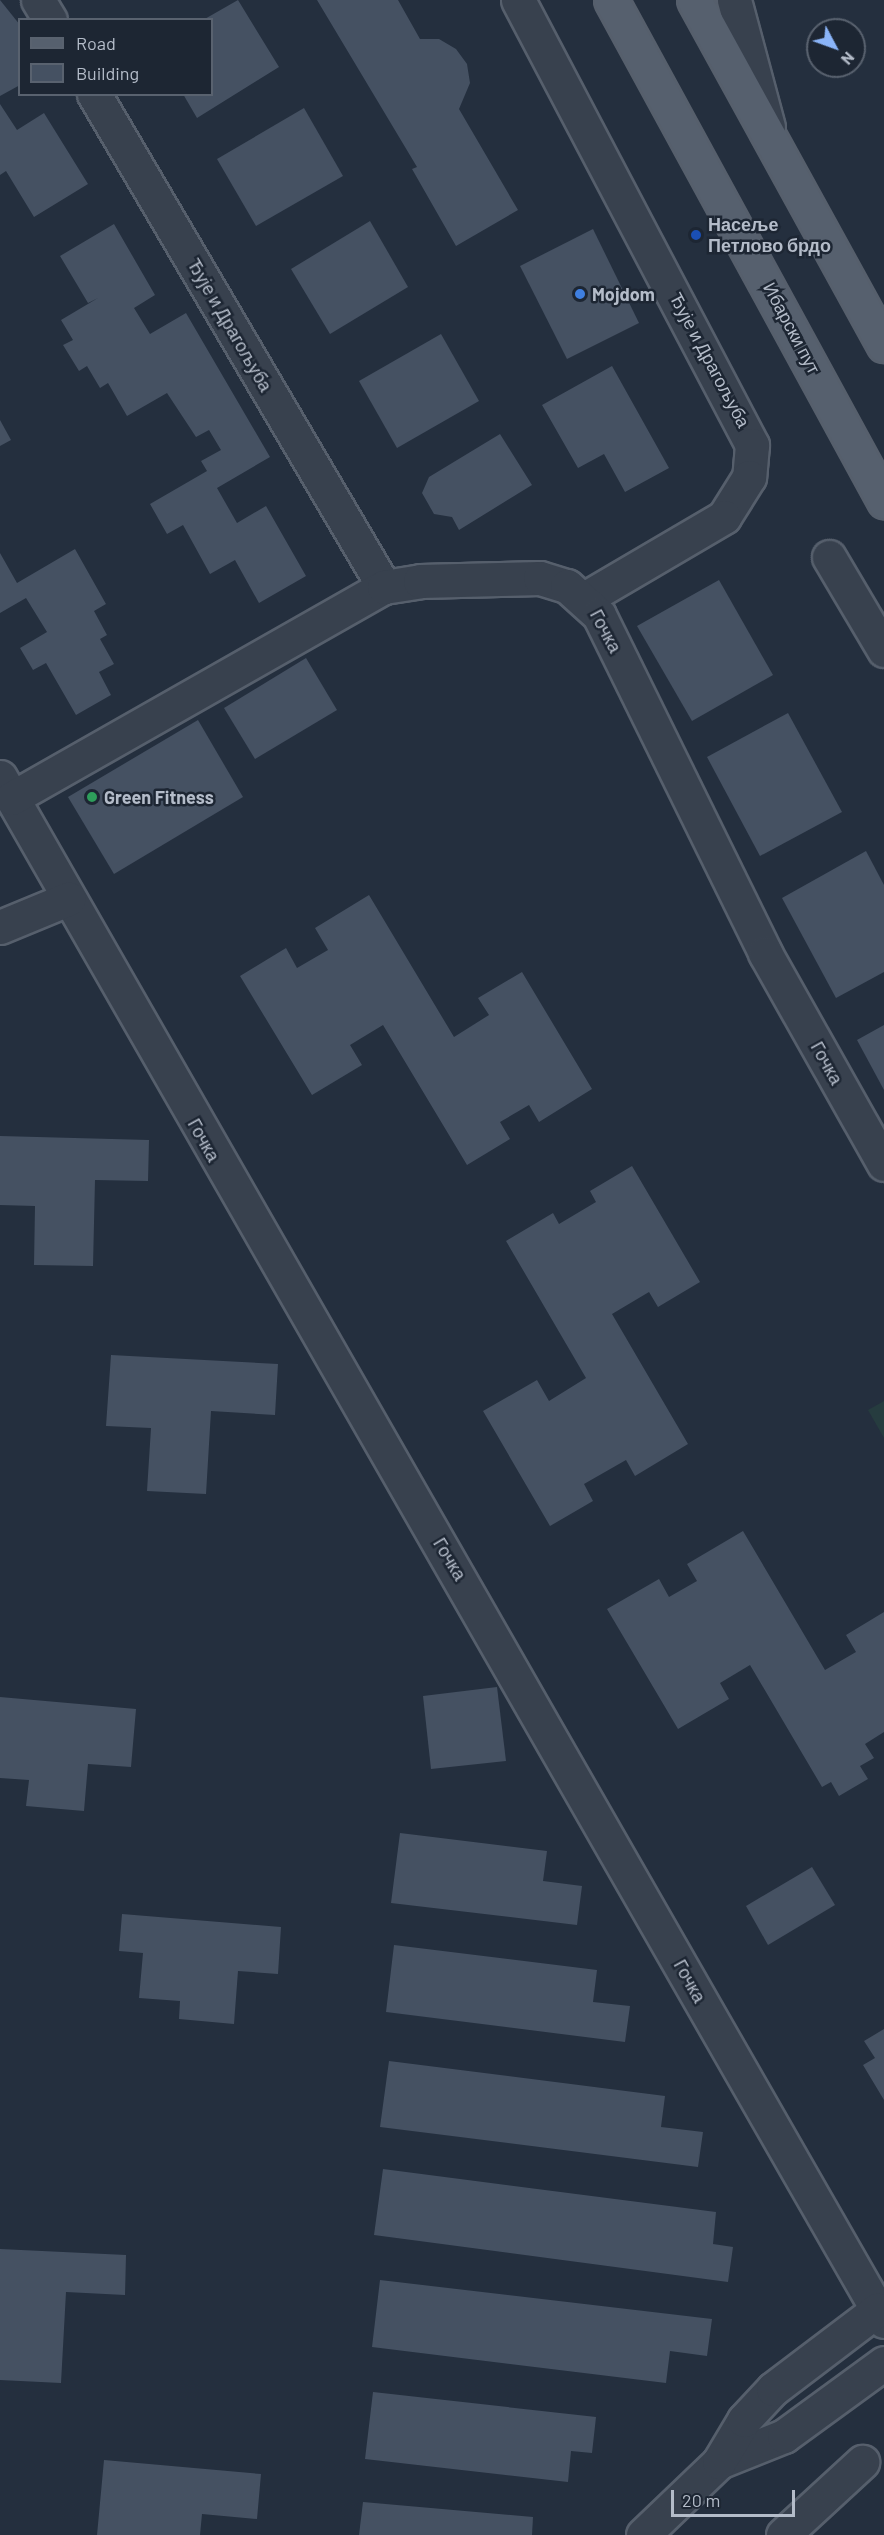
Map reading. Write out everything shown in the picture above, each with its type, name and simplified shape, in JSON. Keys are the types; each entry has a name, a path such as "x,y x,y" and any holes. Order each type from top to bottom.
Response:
{"main road":[{"name":"Ибарски пут","path":"611,0 884,501"},
{"path":"694,0 769,132 884,345"}],"street":[{"path":"38,0 49,18"},
{"name":"Ђује и Драгољуба","path":"518,0 752,445 749,477 724,517 586,598"},
{"path":"734,0 769,132"},
{"name":"Ђује и Драгољуба","path":"95,96 384,587"},
{"path":"829,557 884,650"},
{"name":"Гочка","path":"881,2315 485,1617 68,899 6,788 384,587 420,581 540,578 586,598 765,953 884,1164"},
{"path":"0,927 68,899"},
{"path":"643,2535 719,2462 744,2420 772,2389 881,2315"},
{"path":"719,2462 784,2436 884,2363"},
{"path":"783,2535 862,2462"}],"green space":[{"path":"884,1401 884,1438 868,1410"}],"building":[{"path":"0,0 18,22 18,86 0,96"},
{"path":"238,0 279,67 197,118 184,96 213,96 213,18 206,18"},
{"path":"317,0 398,0 420,39 439,39 456,49 467,64 470,83 459,109 518,210 456,246 412,169 417,167"},
{"path":"0,104 17,130 44,113 88,184 34,217 6,171 0,175"},
{"path":"304,108 343,176 256,226 217,159"},
{"path":"370,221 408,287 330,334 291,269"},
{"path":"114,224 155,295 134,308 150,334 186,313 270,457 217,488 237,523 266,506 306,576 259,603 235,560 210,574 183,525 167,534 150,504 207,471 201,461 221,450 209,430 196,437 167,393 127,416 108,383 100,388 87,366 79,371 63,345 73,340 61,320 98,298 88,303 60,256"},
{"name":"Mojdom","path":"593,229 639,323 567,359 520,266"},
{"path":"441,334 479,401 397,448 359,381"},
{"path":"612,366 669,468 625,492 604,454 578,468 542,405"},
{"path":"0,420 11,440 0,446"},
{"path":"500,434 532,485 459,530 452,517 434,514 422,493 429,477"},
{"path":"75,549 106,604 94,611 107,635 100,639 114,664 99,672 111,695 76,715 46,663 33,670 20,648 47,632 26,598 0,613 0,553 17,583"},
{"path":"719,580 773,675 692,721 637,626"},
{"path":"306,658 337,710 255,759 224,708"},
{"path":"788,713 842,812 760,856 707,757"},
{"path":"198,720 243,797 114,874 68,797"},
{"path":"866,851 884,885 884,972 836,998 782,898"},
{"path":"369,895 454,1037 489,1015 478,998 522,972 592,1089 539,1122 529,1105 500,1122 510,1139 467,1165 383,1025 350,1045 362,1065 312,1095 240,976 286,948 297,968 328,950 315,928"},
{"path":"884,1025 884,1090 857,1040"},
{"path":"0,1136 149,1140 148,1181 95,1180 93,1266 34,1265 35,1206 0,1205"},
{"path":"632,1166 700,1282 658,1307 649,1292 612,1314 688,1444 635,1476 626,1460 584,1484 593,1501 550,1526 483,1411 537,1380 549,1401 586,1378 506,1241 553,1213 559,1224 596,1202 590,1191"},
{"path":"111,1355 278,1364 275,1415 211,1411 206,1494 147,1491 151,1428 106,1426"},
{"path":"743,1531 825,1670 856,1652 846,1635 884,1612 884,1732 865,1744 874,1758 860,1766 868,1779 839,1796 831,1782 822,1787 750,1665 720,1683 729,1699 678,1729 607,1609 659,1579 669,1597 697,1581 687,1564"},
{"path":"497,1687 506,1761 431,1769 423,1696"},
{"path":"0,1697 136,1709 131,1767 88,1764 84,1811 26,1806 29,1780 0,1778"},
{"path":"400,1833 547,1851 543,1881 582,1886 577,1925 391,1903"},
{"path":"812,1867 835,1905 768,1945 746,1906"},
{"path":"122,1914 281,1927 278,1974 238,1971 234,2024 179,2019 180,2001 139,1998 143,1953 119,1951"},
{"path":"394,1945 597,1970 593,2002 630,2006 625,2042 386,2012"},
{"path":"884,2029 884,2100 863,2065 875,2058 864,2041"},
{"path":"389,2061 665,2096 661,2127 703,2132 698,2167 380,2127"},
{"path":"383,2169 716,2212 713,2244 733,2247 728,2282 374,2235"},
{"path":"0,2249 126,2255 125,2295 66,2292 61,2383 0,2380"},
{"path":"380,2280 712,2319 707,2356 670,2351 666,2383 372,2347"},
{"path":"373,2392 596,2417 592,2453 571,2451 568,2482 365,2459"},
{"path":"104,2460 261,2474 257,2519 202,2514 200,2535 97,2535"},
{"path":"363,2502 533,2517 532,2535 359,2535"}],"place":[{"name":"Насеље Петлово брдо","path":"696,235"},
{"name":"Mojdom","path":"580,294"},
{"name":"Green Fitness","path":"92,797"}]}
